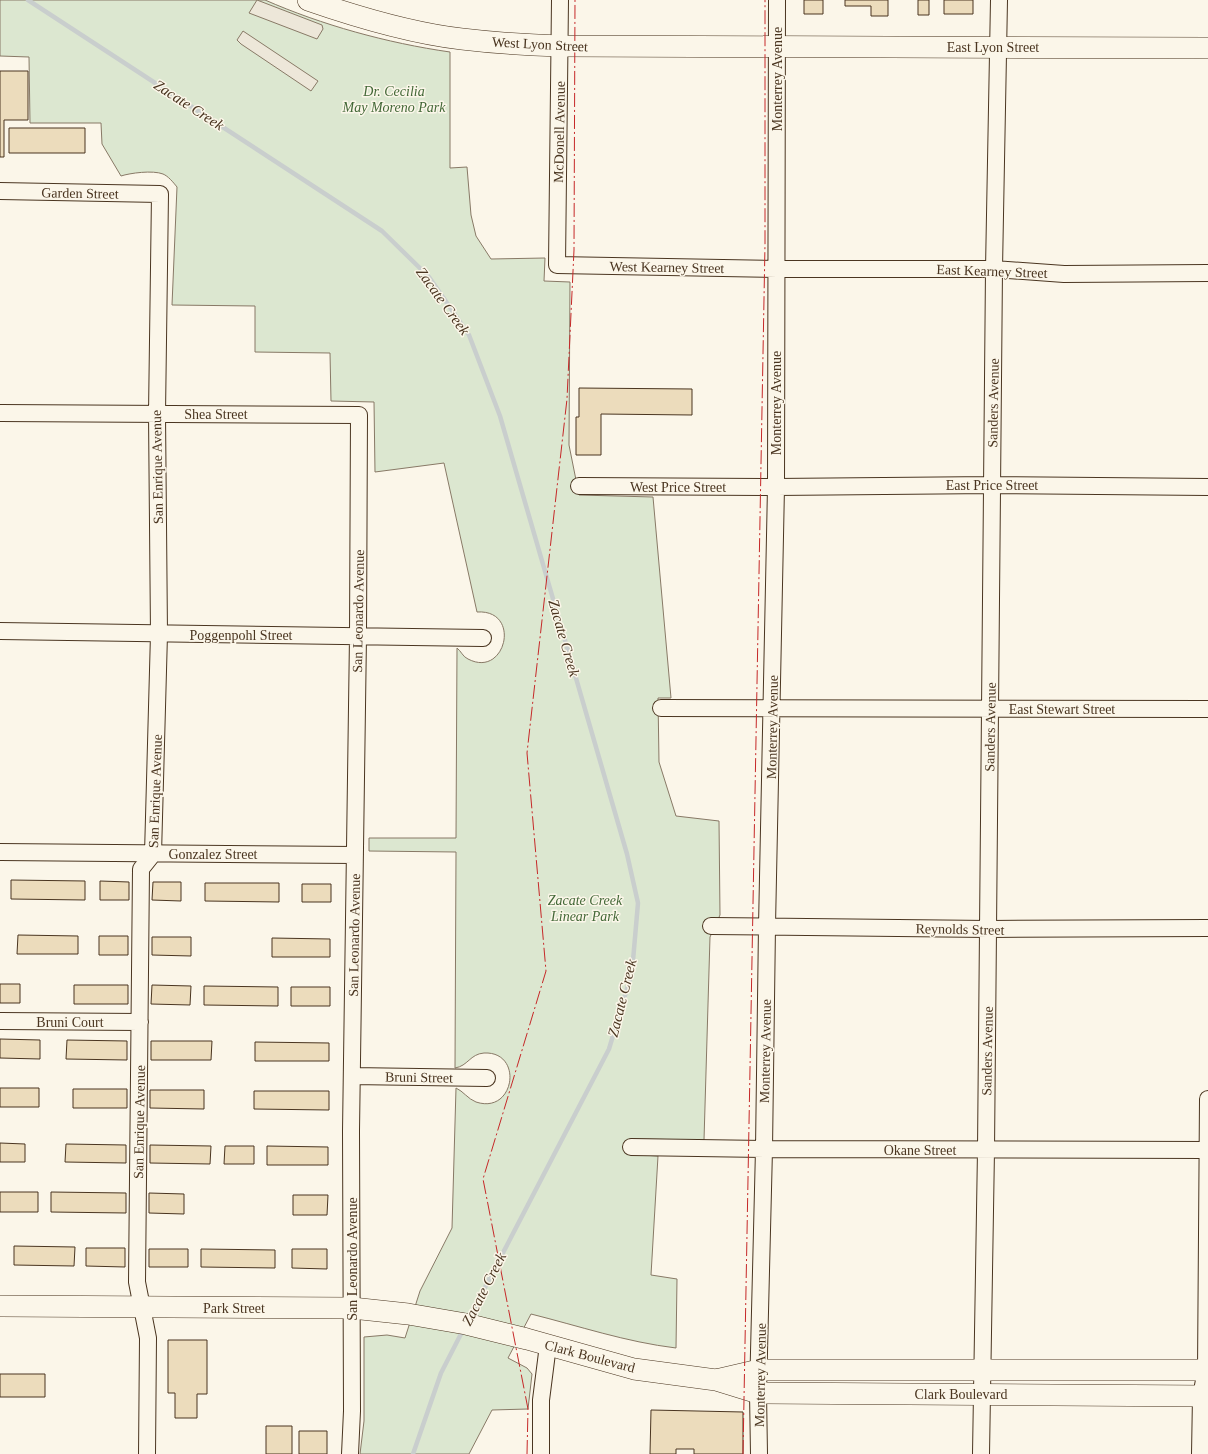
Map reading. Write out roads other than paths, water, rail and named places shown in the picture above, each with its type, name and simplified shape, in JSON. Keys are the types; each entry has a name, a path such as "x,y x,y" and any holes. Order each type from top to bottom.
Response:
{"main road":[{"name":"West Lyon Street","path":"308,0 340,6 410,30 461,39 513,44 560,46 777,47"},
{"name":"East Lyon Street","path":"777,47 1208,48"},
{"name":"Park Street","path":"0,1306 352,1308 408,1314 466,1324"},
{"name":"Clark Boulevard","path":"466,1324 527,1339 634,1369 716,1380 758,1393 1204,1396"},
{"name":"Clark Boulevard","path":"716,1380 759,1370 1207,1370"}],"street":[{"name":"McDonell Avenue","path":"557,265 560,0"},
{"name":"Monterrey Avenue","path":"759,1454 758,1393 764,1149 766,926 776,488 777,0"},
{"name":"Sanders Avenue","path":"981,1454 986,1150 994,269 999,0"},
{"name":"Garden Street","path":"0,191 160,194"},
{"name":"San Enrique Avenue","path":"147,1454 148,1338 137,1282 141,869 154,854 159,634 157,414 160,194"},
{"name":"West Kearney Street","path":"557,265 777,269"},
{"name":"East Kearney Street","path":"777,269 994,269 1064,274 1208,273"},
{"name":"Shea Street","path":"0,413 359,415"},
{"name":"San Leonardo Avenue","path":"350,1454 352,1411 352,1076 358,636 359,415"},
{"name":"East Price Street","path":"776,488 992,485 1208,487"},
{"name":"West Price Street","path":"579,486 776,488"},
{"name":"Poggenpohl Street","path":"0,631 483,638"},
{"name":"East Stewart Street","path":"661,708 1208,709"},
{"name":"Gonzalez Street","path":"0,852 355,855"},
{"name":"Reynolds Street","path":"712,926 988,929 1208,928"},
{"name":"Bruni Court","path":"0,1021 140,1022"},
{"name":"Bruni Street","path":"352,1076 487,1078"},
{"path":"1200,1454 1207,1370 1208,1099"},
{"name":"Okane Street","path":"631,1147 764,1149 1208,1150"},
{"path":"541,1454 541,1400 548,1345"}],"waterway":[{"name":"Zacate Creek","path":"28,0 382,231 429,277 469,335 500,416 627,854 638,903 632,972 609,1049 468,1320"},
{"name":"Zacate Creek","path":"413,1454 441,1373 463,1330"}],"park label":[{"name":"Dr. Cecilia May Moreno Park","path":"394,100"},
{"name":"Zacate Creek Linear Park","path":"585,908"}]}
